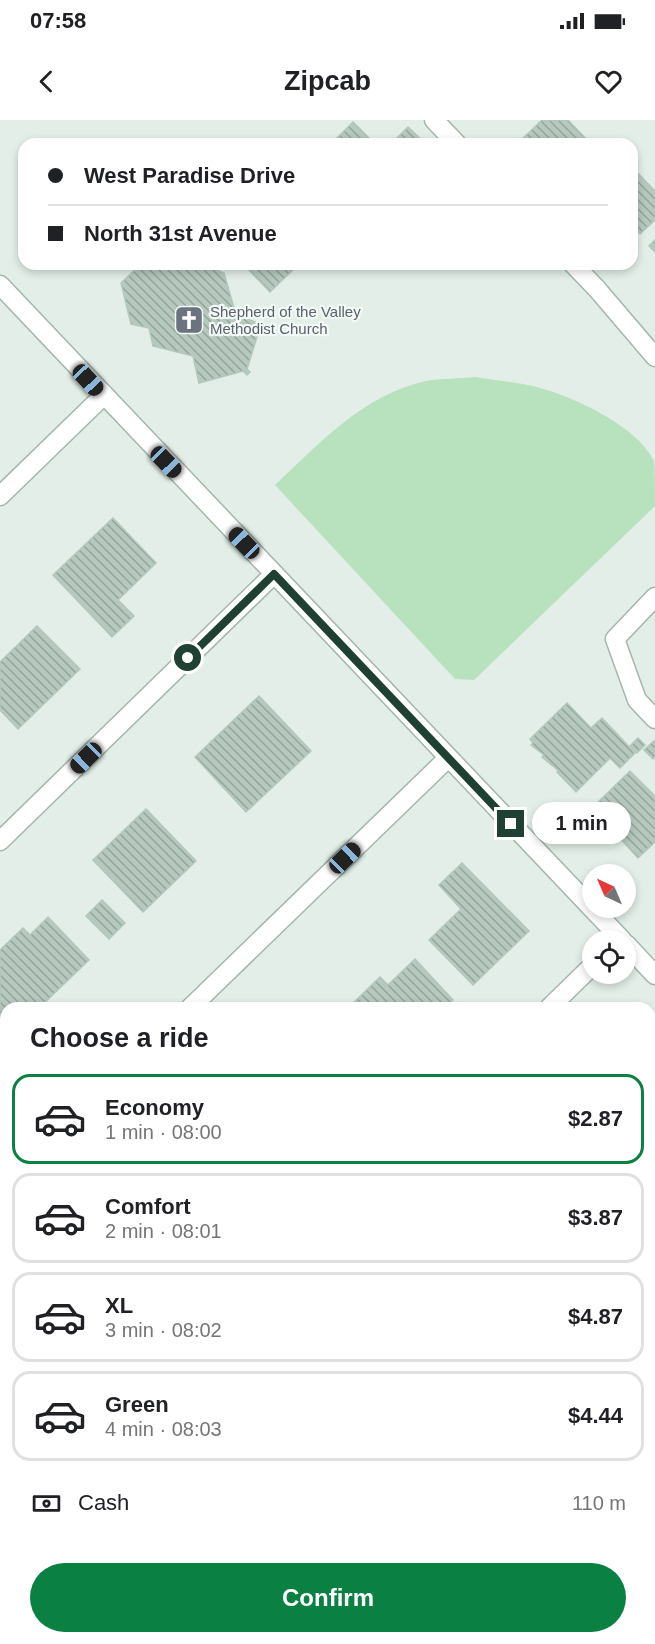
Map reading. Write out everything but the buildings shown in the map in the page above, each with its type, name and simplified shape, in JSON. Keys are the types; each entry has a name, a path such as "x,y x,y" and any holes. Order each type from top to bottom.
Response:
{"street":[{"path":"434,120 451,138"},
{"path":"579,270 655,357"},
{"path":"0,285 612,930"},
{"path":"0,496 103,396"},
{"path":"0,841 274,574"},
{"path":"655,597 615,639 637,700 655,719"},
{"path":"196,1002 448,758"},
{"path":"636,955 655,975"},
{"path":"555,1002 582,976"}],"green space":[{"path":"476,377 525,384 555,393 587,406 620,425 646,448 654,461 655,506 474,680 455,679 275,485 344,422 382,397 426,381"}],"place":[{"name":"Shepherd of the Valley Methodist Church","path":"189,320"}],"route":[{"path":"188,658 274,574 511,824"}]}
